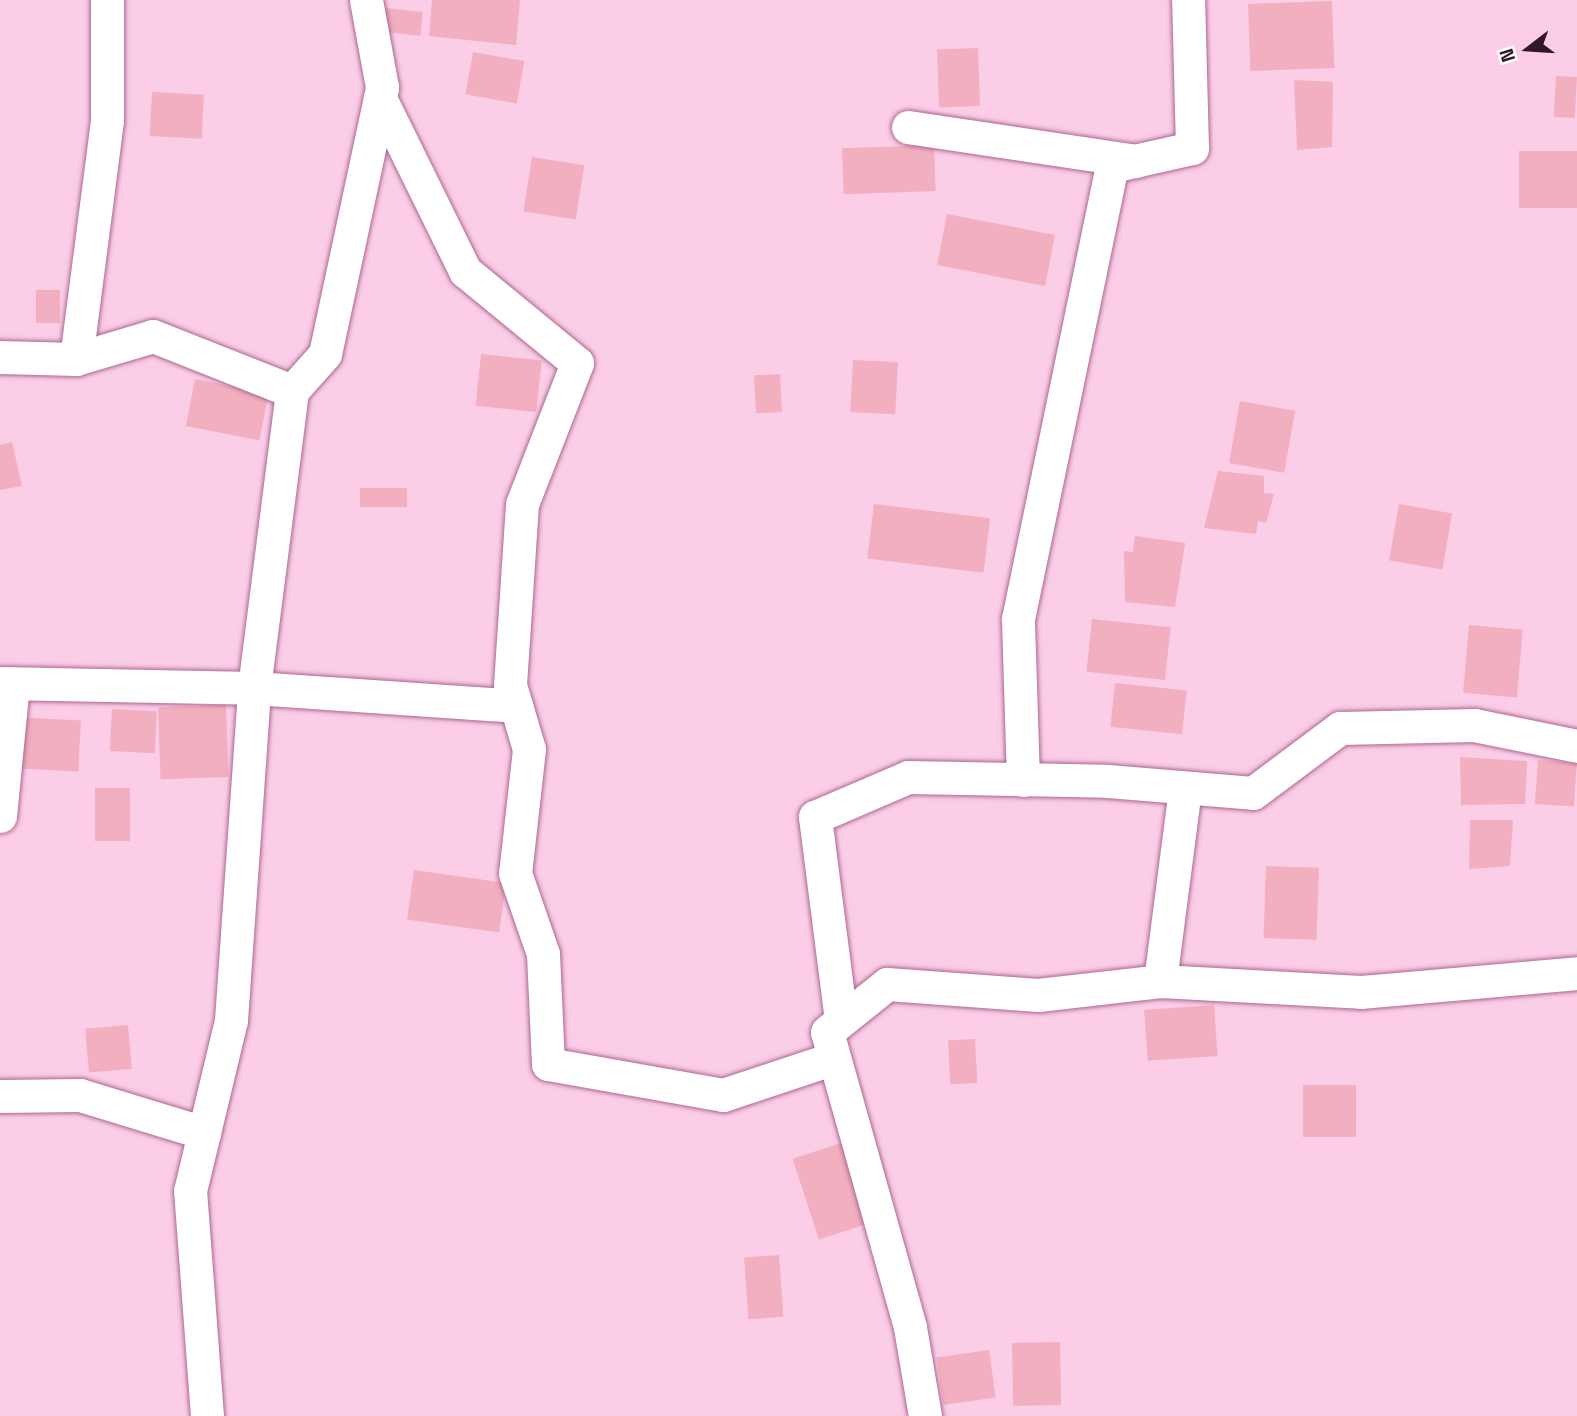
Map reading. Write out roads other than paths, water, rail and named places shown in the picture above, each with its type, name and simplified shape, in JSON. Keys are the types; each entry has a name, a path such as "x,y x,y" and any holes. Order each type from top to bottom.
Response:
{"street":[{"path":"76,359 107,120 107,0"},
{"path":"366,0 380,98 466,271 577,363 522,504 510,685 529,749 515,873 543,954 548,1064 723,1094 834,1058"},
{"path":"1023,780 1017,619 1112,166 1192,148 1188,0"},
{"path":"207,1416 190,1191 231,1020 254,688 292,391 325,354 380,98"},
{"path":"908,127 1135,161"},
{"path":"0,358 76,359 153,336 292,391"},
{"path":"0,816 6,683 254,688 516,706"},
{"path":"841,1020 815,817 908,777 1023,780 1253,793 1340,728 1474,726 1577,746"},
{"path":"1160,981 1185,788"},
{"path":"925,1416 910,1326 827,1032 887,984 1038,995 1160,981 1360,992 1577,973"},
{"path":"0,1096 80,1094 204,1133"}]}
